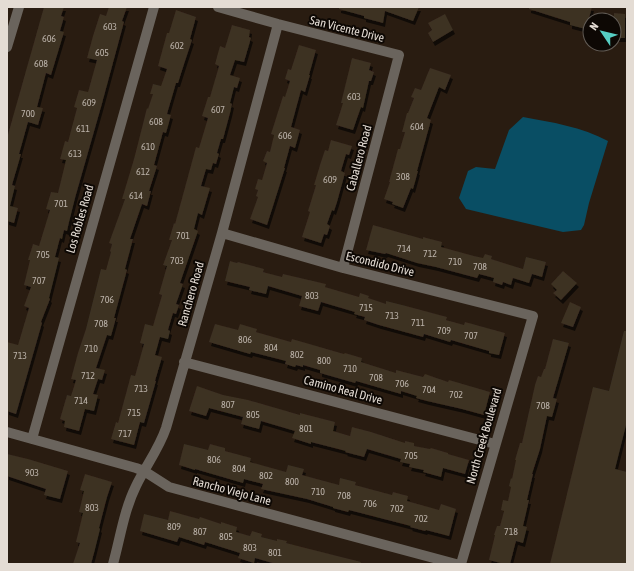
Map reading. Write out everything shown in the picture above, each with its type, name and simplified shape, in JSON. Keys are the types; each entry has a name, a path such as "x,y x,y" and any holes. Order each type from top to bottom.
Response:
{"street":[{"path":"7,47 19,7"},
{"name":"Los Robles Road","path":"32,439 154,7"},
{"name":"San Vicente Drive","path":"218,7 399,55"},
{"name":"Ranchero Road","path":"113,564 131,498 164,434 222,234 278,24"},
{"name":"Caballero Road","path":"343,268 399,55"},
{"name":"Escondido Drive","path":"222,234 343,268 532,316"},
{"name":"North Creek Boulevard","path":"461,564 532,316"},
{"name":"Camino Real Drive","path":"184,362 495,444"},
{"name":"Rancho Viejo Lane","path":"7,432 144,471 170,488 456,564"}],"water":[{"path":"523,117 555,123 588,132 608,141 589,203 584,225 581,230 563,232 466,209 459,198 468,171 476,167 495,169 509,130"}],"building":[{"path":"44,7 64,7 61,16 64,17 60,31 64,32 51,75 46,73 37,107 43,108 38,125 28,122 19,154 21,154 12,185 15,186 10,206 18,208 14,223 7,221 7,138"},
{"path":"109,7 127,7 122,21 124,22 67,231 64,230 62,239 60,238 55,257 59,258 50,299 41,322 42,323 16,414 7,411 7,342 18,345 29,308 24,306 31,287 24,285 30,260 28,260 33,244 39,246 50,210 46,209 51,192 58,193 66,160 60,159 65,141 68,142 77,108 74,107 79,90 88,92 97,60 87,58 93,36 100,14 106,16"},
{"path":"339,7 419,7 413,21 385,11 383,23 339,9"},
{"path":"529,7 592,7 591,12 582,12 582,28 570,25 570,22 529,9"},
{"path":"176,10 196,17 190,39 192,40 178,83 176,83 167,114 171,115 166,133 163,132 154,165 157,166 149,191 151,191 147,206 142,204 130,239 133,239 125,269 127,270 114,318 116,318 111,336 107,335 96,368 105,370 102,380 98,379 93,394 98,395 94,411 85,409 79,431 64,427 65,421 60,419 67,395 71,396 76,380 71,379 86,329 101,269 106,270 112,244 109,243 125,199 122,199 147,108 148,109 153,94 150,94 153,84 161,86 167,69 158,66 167,33 169,33"},
{"path":"445,14 453,30 433,42 428,33 432,30 428,23"},
{"path":"622,14 625,14 625,38 622,38"},
{"path":"232,25 250,30 249,37 251,38 244,62 235,60 230,75 240,78 237,88 234,87 230,103 232,104 230,113 223,139 221,139 217,153 219,154 216,164 213,163 211,170 206,169 201,186 210,188 202,215 198,213 194,229 198,231 180,283 183,284 176,304 179,305 176,314 173,313 168,330 170,331 168,339 160,337 155,355 162,357 144,423 140,422 134,445 111,439 116,422 118,423 131,375 135,376 144,344 140,343 145,324 153,326 162,295 159,294 167,266 163,265 172,240 169,240 174,223 175,224 196,147 199,148 208,118 202,116 208,97 210,97 219,66 215,64 220,46 225,48"},
{"path":"299,45 316,50 305,92 301,90 291,127 300,130 295,148 290,146 285,168 267,225 250,219 258,197 256,196 258,190 255,189 258,179 262,180 267,163 263,161 267,151 270,152 274,135 271,134 283,96 285,97 290,81 285,79 288,69 291,70"},
{"path":"352,58 371,63 369,70 374,72 371,81 369,81 363,108 361,107 353,130 336,125 343,103 341,103"},
{"path":"430,68 451,75 445,90 439,87 427,118 431,120 418,171 413,189 411,188 403,208 384,199 398,149 400,149 405,132 402,132 407,113 414,98 411,97 415,88 421,90"},
{"path":"331,140 352,146 349,155 346,154 341,171 345,173 334,211 332,210 327,224 330,226 327,235 324,234 321,243 302,237 310,212 308,211 316,185 314,185 325,150 328,151"},
{"path":"373,225 423,239 423,237 442,242 441,247 474,256 483,258 485,254 492,256 491,259 523,269 526,257 546,262 542,277 532,274 529,283 513,278 511,285 503,282 502,285 493,282 494,278 479,274 477,278 417,263 386,253 366,250"},
{"path":"230,261 264,269 263,272 282,277 283,274 326,284 325,287 359,297 360,293 369,296 368,298 386,304 386,301 447,317 446,320 464,325 465,322 505,333 499,355 451,340 450,342 424,334 423,337 379,325 364,320 365,317 354,314 355,312 321,302 318,311 299,306 302,296 268,286 266,294 249,290 250,287 225,281"},
{"path":"563,271 577,283 561,300 553,293 557,290 551,284"},
{"path":"570,302 581,307 573,327 561,323"},
{"path":"215,324 238,330 240,324 257,329 256,332 291,342 292,339 362,358 361,362 396,373 396,370 423,377 425,374 448,382 449,380 490,392 484,415 416,398 417,396 401,391 401,394 356,381 355,383 320,373 320,370 303,365 303,367 296,365 295,367 285,364 286,361 251,352 250,354 209,342"},
{"path":"624,331 627,331 627,421 615,469 627,472 627,564 550,564 593,387 609,391"},
{"path":"553,339 569,343 553,398 557,399 552,417 547,416 540,449 532,474 527,500 529,500 523,526 527,527 523,543 516,541 510,564 504,564 489,560 494,535 497,526 500,526 504,511 501,510 503,500 508,501 511,487 509,486 511,478 512,479 515,460 520,443 522,443 535,385 538,376 541,377 545,369"},
{"path":"197,386 223,395 248,400 300,415 300,413 335,422 333,431 350,436 352,427 405,443 405,441 414,443 414,446 431,448 448,453 469,460 465,474 443,468 441,477 423,472 424,470 409,467 410,464 400,462 401,459 367,449 364,457 311,442 311,444 292,438 295,431 261,421 259,429 241,424 243,417 209,408 206,416 189,411"},
{"path":"184,444 208,450 210,444 225,448 225,451 251,458 250,462 286,472 288,465 304,469 302,475 339,485 340,478 356,482 355,485 392,495 393,492 408,496 407,501 439,510 441,504 456,509 449,536 425,531 349,510 348,512 307,499 261,489 263,484 244,479 243,483 179,465"},
{"path":"7,454 68,471 60,499 44,495 46,489 7,476"},
{"path":"85,474 112,482 91,564 73,564 80,543 76,542 83,513 79,512 84,491 80,490"},
{"path":"170,511 237,527 236,532 250,536 252,531 262,534 261,537 277,541 277,539 287,541 286,543 361,562 360,564 276,564 255,558 254,563 238,558 240,553 205,542 204,545 179,537 177,542 140,531 144,514 168,520"}]}
